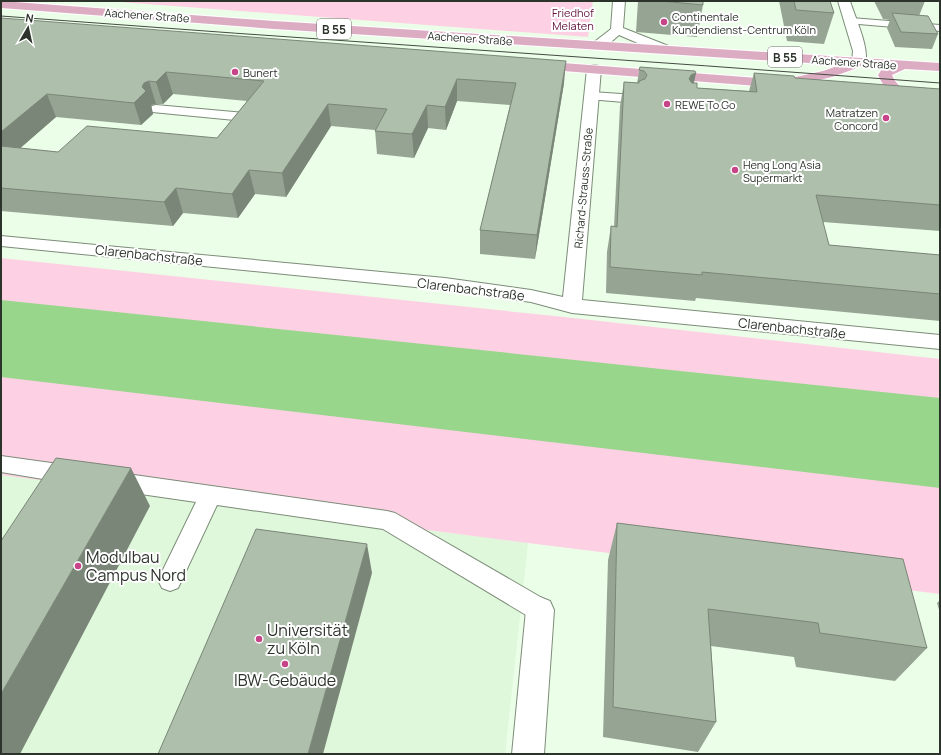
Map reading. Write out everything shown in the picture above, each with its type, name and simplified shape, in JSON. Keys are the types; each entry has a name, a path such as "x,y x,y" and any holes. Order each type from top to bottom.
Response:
{"main road":[{"name":"Aachener Straße","path":"1,4 266,25 940,67"},
{"path":"782,84 827,74 860,62"},
{"name":"Aachener Straße","path":"523,64 828,87"},
{"path":"878,91 905,93 889,83 885,75 887,72 903,65"}],"street":[{"path":"598,46 617,30 619,1"},
{"path":"844,1 860,51 860,62"},
{"path":"617,30 666,50"},
{"name":"Richard-Strauss-Straße","path":"572,306 594,69"},
{"name":"Clarenbachstraße","path":"1,241 445,284 531,296 572,306 940,342"},
{"path":"528,754 540,610"}],"lane":[{"path":"851,24 940,28"},
{"path":"851,24 940,33"},
{"path":"592,96 636,99"},
{"path":"156,109 245,117"},
{"path":"1,464 86,478 211,494 387,520 540,610"},
{"path":"170,580 211,494"}],"shaded area":[{"path":"1,300 940,398 940,488 1,377"},
{"name":"Universität zu Köln","path":"1,475 528,543 505,754 1,754"}],"green space":[{"name":"Friedhof Melaten","path":"107,1 593,1 588,37"},
{"path":"1,258 564,317 940,359 940,594 528,543 1,475"}],"building":[{"path":"661,1 703,1 703,5"},
{"path":"794,1 830,1 834,13 796,10"},
{"path":"892,13 928,16 938,34 901,32"},
{"path":"1,18 566,61 537,235 480,230 516,83 457,79 445,107 427,105 412,134 375,131 387,109 328,104 282,173 249,170 232,194 176,188 164,202 1,188 1,146 58,152 87,126 217,138 264,81 166,72 156,82 149,81 144,83 142,87 146,91 134,103 47,94 1,132"},
{"path":"640,67 695,71 696,73 691,75 689,79 692,83 697,83 697,88 757,92 754,73 794,76 795,78 940,89 940,205 816,195 829,245 940,255 940,294 702,272 702,275 610,267 611,226 617,227 624,82 639,83 639,81 645,79 647,75 644,71 639,70"},
{"path":"56,458 131,468 1,694 1,541"},
{"path":"617,523 903,559 927,648 820,633 818,623 708,609 716,722 613,707"},
{"name":"IBW-Gebäude","path":"256,529 367,544 308,754 158,754"}],"tram line":[{"path":"1,16 940,83"}],"place":[{"name":"Continentale Kundendienst-Centrum Köln","path":"664,22"},
{"name":"Bunert","path":"235,72"},
{"name":"REWE To Go","path":"667,104"},
{"name":"Matratzen Concord","path":"886,118"},
{"name":"Heng Long Asia Supermarkt","path":"735,170"},
{"name":"Modulbau Campus Nord","path":"78,566"},
{"name":"Universität zu Köln","path":"259,639"},
{"name":"IBW-Gebäude","path":"285,664"}]}
